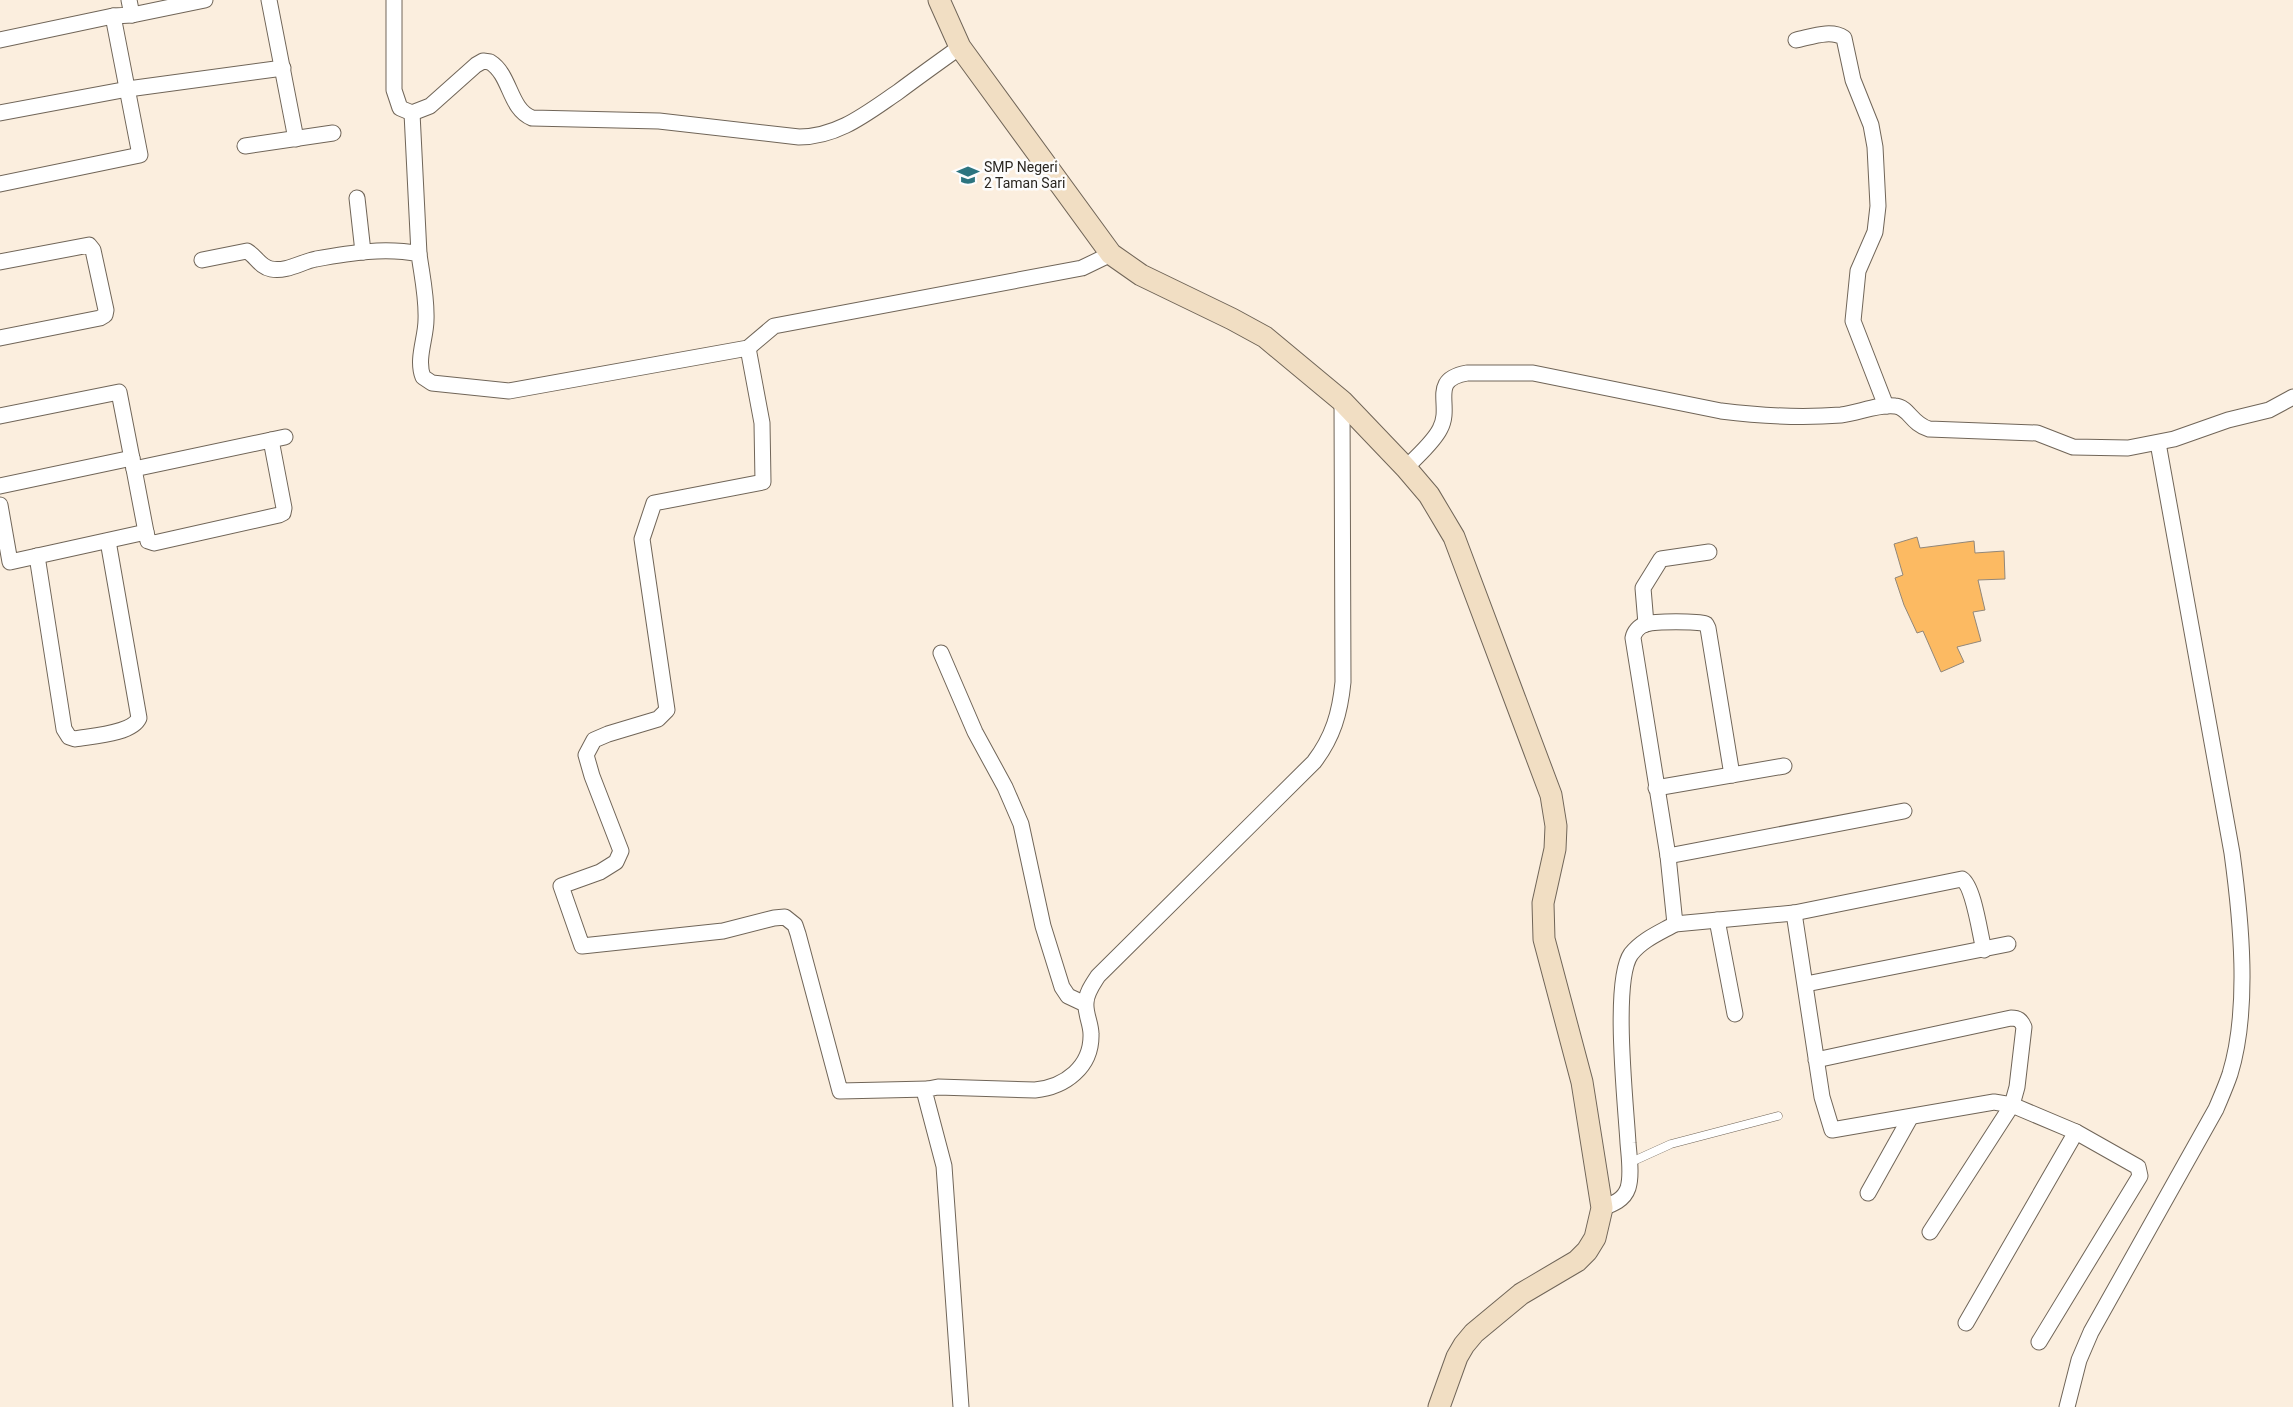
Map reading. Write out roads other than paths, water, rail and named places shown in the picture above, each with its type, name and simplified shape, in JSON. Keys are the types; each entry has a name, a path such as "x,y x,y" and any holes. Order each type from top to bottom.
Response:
{"street":[{"path":"0,40 114,16 130,7 206,0"},
{"path":"269,0 296,139"},
{"path":"394,0 394,90 400,108 412,113 430,106 483,61 490,62 500,71 522,112 532,118 659,121 799,137 815,137 840,129 865,115 960,47"},
{"path":"939,0 960,47 1111,254 1141,275 1232,319 1265,338 1342,401 1406,468 1442,514 1454,537 1551,796 1556,826 1555,848 1543,903 1544,939 1582,1082 1602,1208 1595,1238 1577,1261 1521,1294 1474,1333 1464,1345 1454,1365 1439,1407"},
{"path":"0,184 140,155 114,16"},
{"path":"1796,40 1824,34 1839,34 1844,38 1852,80 1871,125 1875,147 1878,206 1875,232 1858,271 1853,321 1886,406"},
{"path":"0,113 128,89 283,68"},
{"path":"412,113 419,254 426,322 420,366 423,377 432,384 509,391 748,348 774,326 1082,268 1111,254"},
{"path":"245,146 333,133"},
{"path":"357,198 363,252"},
{"path":"0,262 89,245 93,250 106,310 100,318 0,338"},
{"path":"202,260 247,252 269,269 285,269 314,260 363,252 394,250 419,254"},
{"path":"748,348 762,423 763,482 654,503 642,539 667,710 658,719 594,740 586,755 621,852 616,862 600,872 561,886 582,946 723,931 785,917 795,925 798,934 840,1091 938,1087 1035,1090 1050,1088 1065,1081 1076,1073 1086,1060 1091,1034 1086,1004 1092,985 1098,976 1314,762 1327,745 1336,724 1343,682 1342,401"},
{"path":"1406,468 1440,430 1443,421 1443,397 1447,382 1458,374 1467,373 1533,372 1743,414 1832,416 1886,406 1902,408 1918,425 1929,429 2037,433 2063,445 2087,449 2128,448 2158,443 2228,420 2269,410 2293,397"},
{"path":"0,416 119,392 133,463 146,532 148,541 154,543 283,513 284,508 278,438 133,463 0,486"},
{"path":"2067,1407 2079,1360 2091,1332 2216,1109 2230,1074 2237,1042 2242,949 2232,853 2158,443"},
{"path":"0,505 10,562 146,532"},
{"path":"37,556 64,729 69,737 75,740 126,729 136,725 139,718 108,541"},
{"path":"1646,624 1643,588 1661,559 1708,552"},
{"path":"1675,924 1668,856 1633,638 1636,631 1646,624 1694,622 1706,624 1732,775"},
{"path":"941,654 975,732 1005,787 1021,824 1043,926 1062,987 1068,996 1086,1004"},
{"path":"1656,788 1784,766"},
{"path":"1668,856 1904,811"},
{"path":"1602,1208 1623,1198 1628,1187 1629,1163 1621,1027 1623,985 1630,956 1641,943 1675,924 1794,913 1962,879 1967,882 1984,950"},
{"path":"1794,913 1822,1097 1832,1130 1994,1102 2012,1104 2076,1132 2138,1167 2140,1176 2039,1342"},
{"path":"1717,920 1735,1014"},
{"path":"1806,984 2008,944"},
{"path":"1816,1060 2017,1018 2022,1022 2024,1027 2017,1087 2012,1104 1930,1232"},
{"path":"928,1088 925,1096 944,1166 961,1407"},
{"path":"1868,1193 1910,1118"},
{"path":"1966,1323 2076,1132"}],"lane":[{"path":"1629,1163 1671,1144 1778,1116"}],"place":[{"name":"SMP Negeri 2 Taman Sari","path":"968,175"}]}
